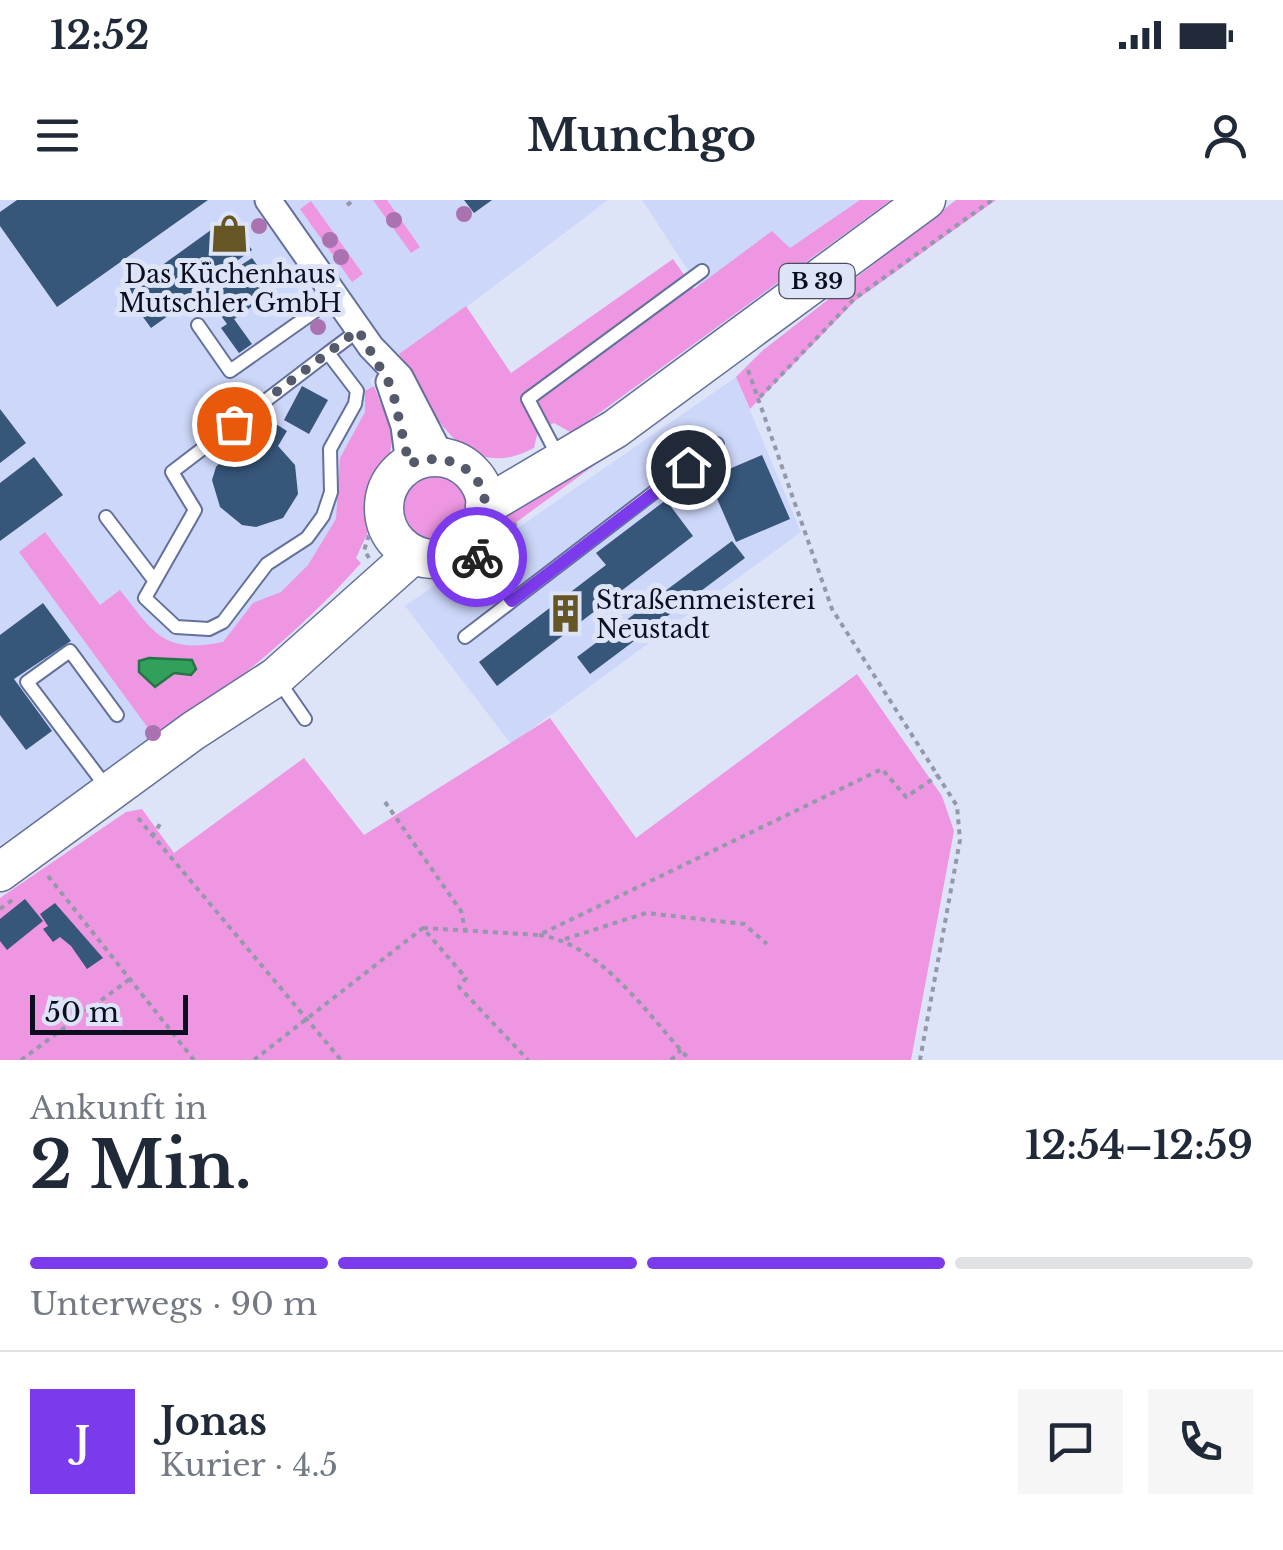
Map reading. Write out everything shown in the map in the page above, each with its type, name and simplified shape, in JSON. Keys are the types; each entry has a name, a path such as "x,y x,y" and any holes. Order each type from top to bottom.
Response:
{"main road":[{"name":"B 39","path":"481,493 560,460 615,429 914,206"},
{"path":"415,459 456,462 481,493 481,529 466,548 443,558 393,549 384,502 388,486 415,459"},
{"path":"0,872 125,806 194,731 272,670 320,617 393,549"}],"street":[{"path":"268,200 364,338 400,378 415,459"}],"lane":[{"path":"560,460 528,399 702,271"},
{"path":"198,326 230,371 336,296"},
{"path":"328,353 357,391 355,404 330,449 331,492 323,516 307,538 266,564 233,610 209,629 176,627 145,598 195,510 172,472 328,353 364,338"},
{"path":"465,637 717,444"},
{"path":"106,517 154,580"},
{"path":"466,548 512,601"},
{"path":"117,714 70,651 27,682 125,806"},
{"path":"272,670 304,719"}],"path":[{"path":"347,205 354,200"},
{"path":"920,1060 960,840 957,806 832,610 760,397 854,300 992,200"},
{"path":"393,549 364,550 372,532 374,485 415,459"},
{"path":"539,936 882,769 906,797 939,775"},
{"path":"384,802 461,911 466,934"},
{"path":"125,806 341,1060"},
{"path":"152,837 160,824"},
{"path":"46,874 194,1060"},
{"path":"254,1060 423,928 565,939 646,913 744,924 766,944"},
{"path":"423,928 466,978 458,987 528,1060"},
{"path":"565,939 591,956 690,1060"},
{"path":"21,1060 131,978"},
{"path":"671,1060 681,1050"}],"shaded area":[{"path":"0,200 608,200 370,380 379,399 386,460 365,506 157,736 0,845"},
{"path":"373,200 387,200 420,247 411,253"},
{"path":"642,200 870,200 716,313"},
{"path":"860,200 891,200 572,433 554,423 538,430 534,448 509,457 486,457 467,449 451,435 399,354 466,306 511,373 673,259 694,289 772,231 790,248"},
{"path":"956,200 996,200 855,301 750,409 736,377 762,351"},
{"path":"311,201 363,274 352,282 300,209"},
{"path":"736,377 801,532 511,744 405,606"},
{"path":"374,386 393,433 390,454 370,488 369,530 356,558 361,563 291,633 215,697 163,738 151,732 19,552 45,532 100,605 120,590 162,637 187,645 223,642 253,603 281,592 308,565 336,519 340,458 365,412 365,391"},
{"path":"629,440 489,542 487,530 499,507"},
{"path":"435,467 450,470 462,479 471,491 471,521 462,533 450,542 435,545 420,542 408,533 399,521 396,506 399,491 408,479 420,470"},
{"path":"192,660 196,669 191,675 174,673 155,687 139,672 139,661"},
{"path":"857,674 942,796 954,831 911,1060 0,1060 0,898 126,812 142,809 174,853 304,758 364,835 550,718 636,838"}],"building":[{"path":"17,200 208,200 57,307 0,226 0,212"},
{"path":"464,200 492,200 474,213"},
{"path":"229,217 252,250 234,263 238,267 252,258 275,290 234,319 252,344 239,353 221,328 227,324 203,291 151,328 125,292"},
{"path":"302,386 328,400 309,434 284,420"},
{"path":"0,409 26,443 0,463"},
{"path":"276,424 287,431 278,446 295,465 298,494 283,518 256,527 242,525 220,507 212,480 216,467 235,445 267,439"},
{"path":"762,455 790,519 736,542 708,478"},
{"path":"34,457 63,495 0,541 0,483"},
{"name":"Straßenmeisterei Neustadt","path":"666,500 693,536 497,686 479,662 606,565 596,553"},
{"path":"732,541 745,558 590,674 577,657"},
{"path":"43,603 71,641 14,679 52,731 26,750 0,715 0,635"},
{"path":"25,899 43,921 7,950 0,941 0,919"},
{"path":"55,903 103,958 87,969 71,946 60,937 53,942 43,929 48,926 40,914"}],"way so far":[{"path":"234,424 358,330 392,388 404,426 409,464 425,458 442,458 456,462 477,480 484,496 484,518 481,529 466,548 477,557"}],"place":[{"name":"Das Küchenhaus Mutschler GmbH","path":"230,233"},
{"name":"Straßenmeisterei Neustadt","path":"566,614"}],"route":[{"path":"477,557 512,601 688,467"}]}
